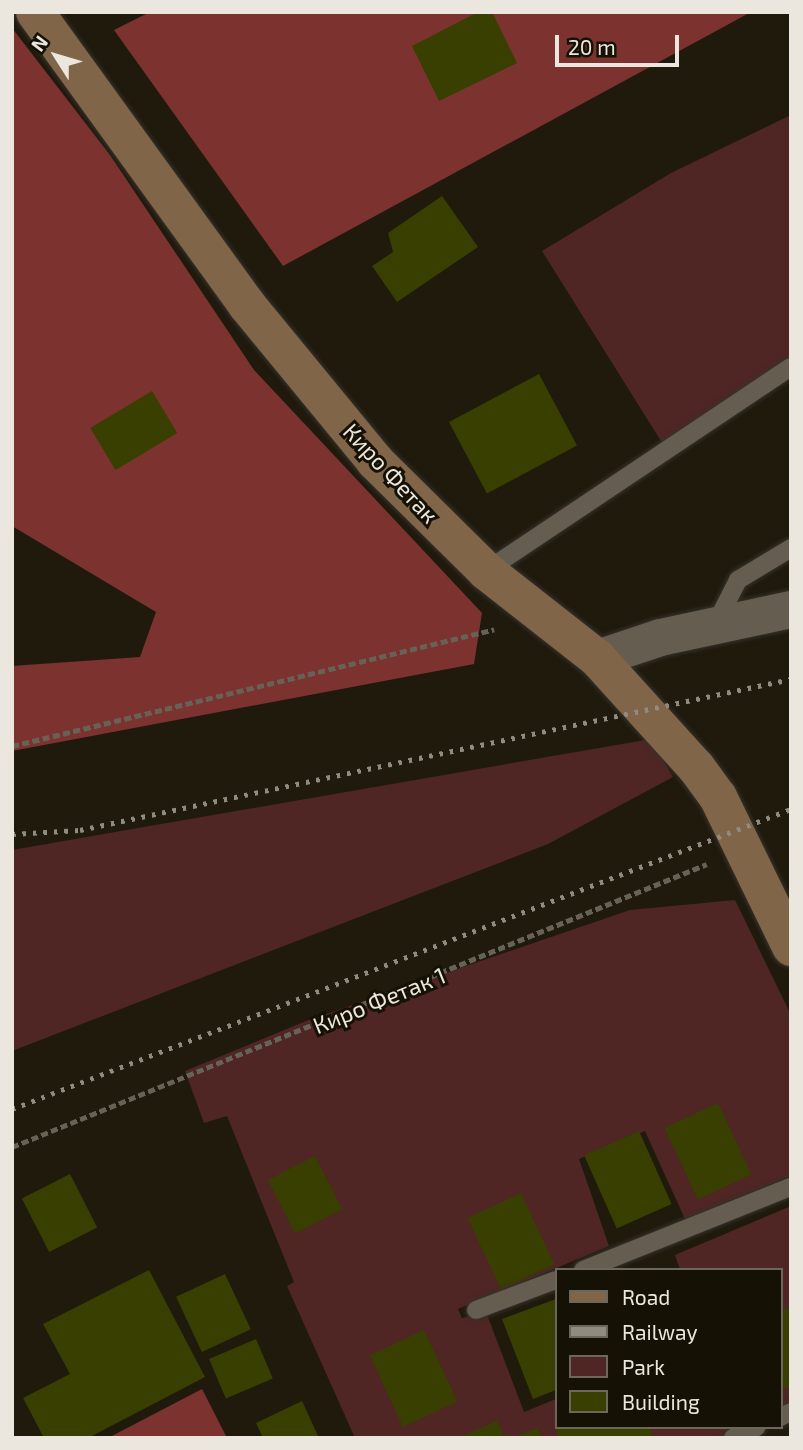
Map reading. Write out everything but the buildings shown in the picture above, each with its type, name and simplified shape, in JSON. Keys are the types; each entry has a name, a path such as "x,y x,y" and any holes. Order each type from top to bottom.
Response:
{"main road":[{"name":"Киро Фетак","path":"35,12 247,305 375,461 486,571 597,658 703,777 743,849 781,901 791,947"}],"street":[{"path":"597,658 660,637 791,609"},
{"path":"642,710 640,663 660,637"}],"lane":[{"path":"486,571 791,367"},
{"path":"715,625 738,580 791,548"},
{"path":"588,1268 791,1187"},
{"path":"476,1310 554,1281"},
{"path":"733,1438 753,1429"}],"path":[{"path":"12,746 544,617"},
{"name":"Киро Фетак 1","path":"12,1147 743,849"}],"green space":[{"path":"791,115 791,366 666,449 542,251 671,173"},
{"path":"651,739 673,777 548,844 12,1051 12,850"},
{"path":"735,900 791,1015 791,1176 685,1219 645,1131 579,1159 609,1246 458,1309 462,1318 486,1312 524,1412 554,1400 554,1429 757,1429 735,1438 355,1438 287,1286 294,1282 227,1116 204,1123 185,1071 306,1021 630,910"},
{"path":"791,1206 791,1416 782,1419 782,1268 679,1268 675,1255"}],"shaded area":[{"path":"150,12 751,12 283,266 114,30"},
{"path":"12,28 110,155 254,370 482,613 474,664 12,751 12,666 140,657 156,612 12,526"},
{"path":"202,1389 227,1438 108,1438"}],"railway":[{"path":"12,834 80,830 791,679"},
{"path":"12,1109 791,809"}]}
